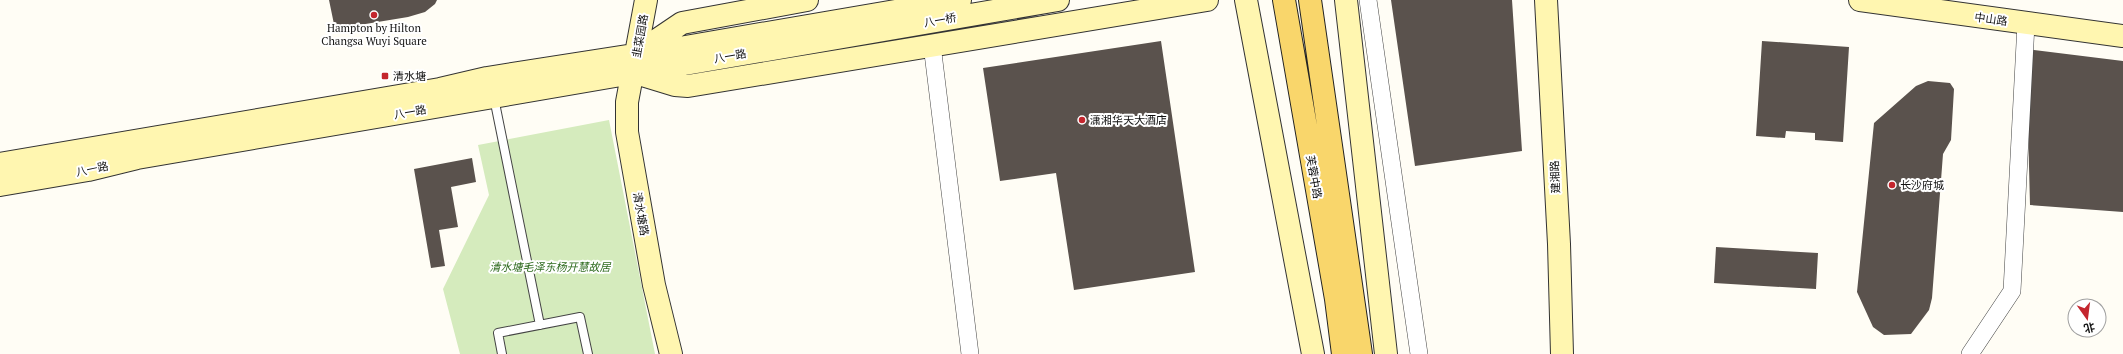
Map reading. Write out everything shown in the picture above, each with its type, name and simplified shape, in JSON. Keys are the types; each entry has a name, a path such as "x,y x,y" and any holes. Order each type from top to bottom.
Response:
{"main road":[{"name":"芙蓉中路","path":"1284,0 1336,299 1343,354"},
{"name":"芙蓉中路","path":"1310,0 1361,354"}],"street":[{"name":"韭菜园路","path":"635,63 646,0"},
{"path":"807,0 682,22 635,63 675,85 688,86 1207,0"},
{"name":"八一桥","path":"820,32 960,0"},
{"name":"八一桥","path":"820,32 1058,0"},
{"path":"1246,0 1313,354"},
{"path":"1346,0 1386,354"},
{"path":"1368,0 1419,354"},
{"name":"建湘路","path":"1546,0 1559,244 1562,354"},
{"name":"中山路","path":"1934,0 2123,25"},
{"name":"中山路","path":"1872,1 2026,24 2123,36"},
{"path":"1970,354 2012,290 2026,24"},
{"name":"八一路","path":"0,164 440,89 487,78 635,63 820,32"},
{"path":"932,45 970,354"},
{"name":"八一路","path":"0,185 88,170 137,158 494,97 635,63"},
{"name":"清水塘路","path":"635,63 628,102 627,132 654,285 671,354"}],"lane":[{"path":"494,97 540,325"},
{"path":"502,354 498,333 580,317 588,354"}],"green space":[{"name":"清水塘毛泽东杨开慧故居","path":"609,120 655,354 460,354 443,289 489,195 478,145"}],"building":[{"name":"Hampton by Hilton Changsa Wuyi Square","path":"329,0 437,0 435,4 425,12 408,17 335,29"},
{"path":"1391,0 1512,0 1522,151 1415,166"},
{"name":"潇湘华天大酒店","path":"1161,41 1195,272 1074,290 1056,173 1000,181 983,68"},
{"path":"1762,41 1849,47 1843,142 1815,140 1815,133 1786,131 1785,138 1756,136"},
{"path":"2026,49 2123,61 2123,212 2030,205"},
{"path":"1928,81 1950,83 1954,89 1951,140 1943,154 1932,298 1929,310 1911,334 1884,335 1873,327 1857,292 1874,123 1916,86"},
{"path":"472,158 476,182 451,187 458,227 439,230 445,266 431,268 414,169"},
{"path":"1716,247 1818,253 1816,289 1714,283"}],"place":[{"name":"Hampton by Hilton Changsa Wuyi Square","path":"374,15"},
{"name":"清水塘","path":"385,76"},
{"name":"潇湘华天大酒店","path":"1082,120"},
{"name":"长沙府城","path":"1892,185"}]}
